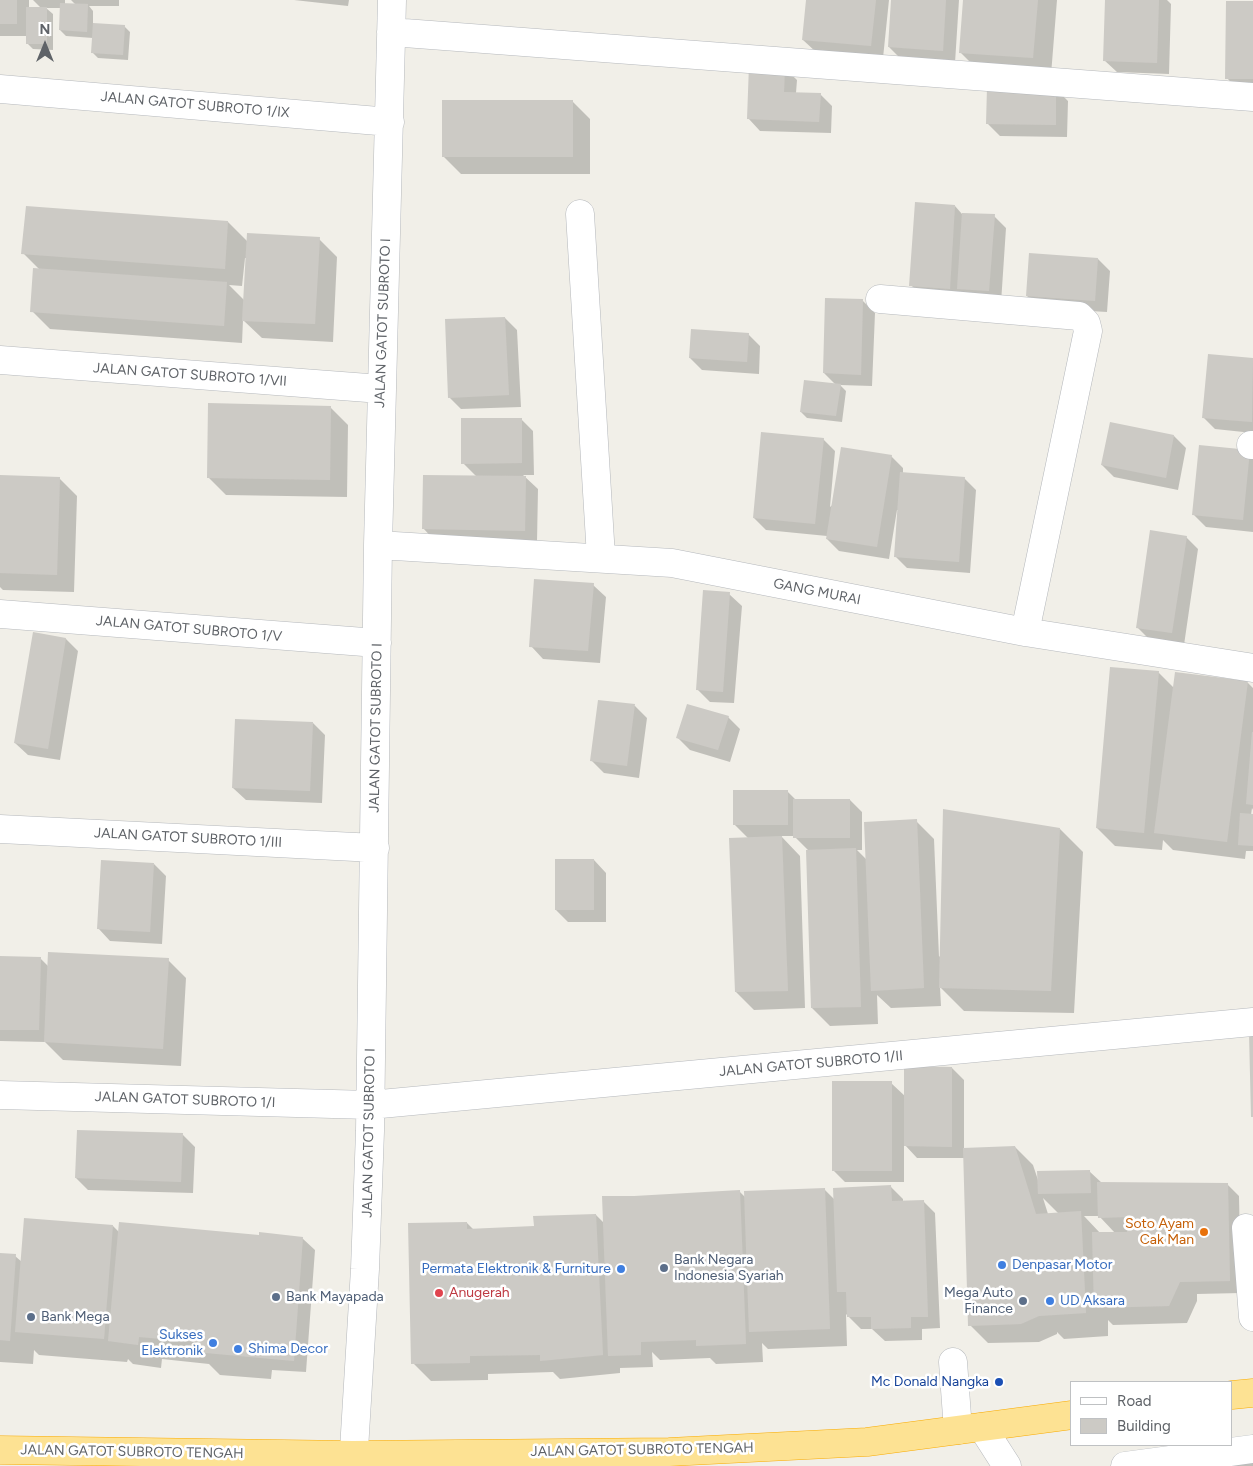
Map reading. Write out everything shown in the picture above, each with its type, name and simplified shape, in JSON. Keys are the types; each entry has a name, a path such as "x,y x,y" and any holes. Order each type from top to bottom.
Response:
{"highway":[{"path":"1233,1395 1253,1393"},
{"name":"JALAN GATOT SUBROTO TENGAH","path":"0,1450 353,1461 668,1452 867,1442 1070,1415"}],"street":[{"name":"JALAN GATOT SUBROTO I","path":"353,1461 365,1269 370,1105 381,389 392,0"},
{"path":"391,32 1253,97"},
{"name":"JALAN GATOT SUBROTO 1/IX","path":"0,89 390,122"},
{"path":"580,214 601,557"},
{"path":"880,299 1079,316 1086,323 1088,331 1025,632"},
{"name":"JALAN GATOT SUBROTO 1/VII","path":"0,360 381,389"},
{"name":"GANG MURAI","path":"378,545 601,557 672,563 1025,632 1253,668"},
{"name":"JALAN GATOT SUBROTO 1/V","path":"0,614 377,643"},
{"name":"JALAN GATOT SUBROTO 1/III","path":"0,828 375,848"},
{"name":"JALAN GATOT SUBROTO 1/II","path":"370,1105 1253,1022"},
{"name":"JALAN GATOT SUBROTO 1/I","path":"0,1095 370,1105"},
{"path":"1246,1228 1253,1318"},
{"path":"953,1362 970,1428 1007,1466"},
{"path":"1124,1466 1235,1449"}],"building":[{"path":"0,0 17,0 17,24 0,24"},
{"path":"806,0 876,0 871,46 802,40"},
{"path":"891,0 946,0 943,51 888,47"},
{"path":"963,0 1038,0 1033,58 959,53"},
{"path":"1105,0 1159,0 1157,63 1103,61"},
{"path":"1226,1 1253,1 1253,79 1225,79"},
{"path":"60,3 88,4 87,32 59,30"},
{"path":"26,7 47,7 47,44 26,44"},
{"path":"93,23 125,25 123,55 91,53"},
{"path":"749,65 785,67 784,92 821,93 819,122 747,119"},
{"path":"987,87 1056,88 1056,125 986,124"},
{"path":"442,100 573,100 573,157 442,157"},
{"path":"915,202 955,205 950,289 909,286"},
{"path":"26,206 228,221 225,269 21,254"},
{"path":"962,213 995,214 989,291 957,289"},
{"path":"247,233 320,237 315,324 242,321"},
{"path":"1029,253 1098,258 1095,301 1026,296"},
{"path":"33,268 227,282 224,326 30,312"},
{"path":"825,298 863,299 861,375 823,373"},
{"path":"505,317 509,395 448,398 445,319"},
{"path":"691,329 749,333 747,362 689,358"},
{"path":"1208,354 1253,358 1252,422 1202,418"},
{"path":"804,380 841,384 836,416 800,412"},
{"path":"208,403 331,406 330,480 207,478"},
{"path":"461,418 522,418 522,463 461,464"},
{"path":"1110,422 1174,435 1166,478 1101,465"},
{"path":"761,432 824,438 815,524 753,518"},
{"path":"1199,445 1250,450 1243,520 1192,515"},
{"path":"841,447 892,455 877,547 826,539"},
{"path":"900,472 965,477 959,562 894,557"},
{"path":"0,475 60,477 57,575 0,573"},
{"path":"423,475 526,476 525,531 422,529"},
{"path":"1150,530 1187,536 1172,633 1136,628"},
{"path":"534,579 594,583 588,651 529,647"},
{"path":"703,590 730,592 723,692 696,690"},
{"path":"33,632 66,638 48,749 14,743"},
{"path":"1110,667 1159,671 1144,833 1096,828"},
{"path":"1175,672 1248,681 1227,842 1154,833"},
{"path":"598,700 635,704 627,766 590,761"},
{"path":"687,704 729,716 718,750 676,738"},
{"path":"235,719 313,722 310,791 232,788"},
{"path":"1253,732 1253,805 1246,804"},
{"path":"733,790 788,790 788,825 733,825"},
{"path":"793,799 850,799 850,838 793,838"},
{"path":"943,809 1060,828 1051,991 939,988"},
{"path":"1240,813 1253,814 1253,846 1238,845"},
{"path":"917,819 924,988 871,991 864,822"},
{"path":"782,836 788,991 735,992 729,838"},
{"path":"856,848 861,1007 811,1008 806,850"},
{"path":"555,859 594,859 594,910 555,910"},
{"path":"101,860 154,863 150,932 97,929"},
{"path":"48,952 169,958 163,1049 44,1042"},
{"path":"0,956 41,957 39,1030 0,1030"},
{"path":"1249,1034 1253,1034 1253,1117 1251,1117"},
{"path":"904,1066 952,1067 952,1147 904,1146"},
{"path":"832,1081 892,1081 892,1171 832,1171"},
{"path":"77,1130 183,1133 181,1182 75,1178"},
{"name":"Denpasar Motor","path":"1015,1146 1036,1214 1081,1211 1086,1313 1039,1316 1021,1324 968,1326 963,1148"},
{"path":"1090,1170 1091,1193 1038,1194 1037,1171"},
{"path":"1097,1182 1228,1183 1230,1281 1180,1282 1169,1306 1094,1308 1092,1232 1127,1232 1127,1217 1098,1218"},
{"path":"891,1185 892,1201 924,1200 928,1317 911,1317 911,1328 871,1329 871,1317 847,1317 846,1292 837,1292 833,1188"},
{"path":"825,1188 830,1329 749,1332 744,1191"},
{"path":"740,1190 746,1344 696,1346 696,1340 641,1342 641,1355 608,1356 602,1196"},
{"path":"596,1214 603,1355 540,1361 540,1355 470,1356 470,1363 411,1364 408,1223 467,1222 467,1229 534,1226 533,1216"},
{"path":"24,1218 113,1225 104,1339 15,1332"},
{"path":"119,1222 259,1235 259,1232 303,1237 294,1361 195,1352 196,1342 139,1337 138,1345 108,1341"},
{"path":"0,1253 16,1254 10,1341 0,1340"}],"place":[{"name":"Soto Ayam Cak Man","path":"1204,1232"},
{"name":"Denpasar Motor","path":"1002,1265"},
{"name":"Bank Negara Indonesia Syariah","path":"664,1268"},
{"name":"Permata Elektronik & Furniture","path":"621,1269"},
{"name":"Anugerah","path":"439,1293"},
{"name":"Bank Mayapada","path":"276,1297"},
{"name":"Mega Auto Finance","path":"1023,1301"},
{"name":"UD Aksara","path":"1050,1301"},
{"name":"Bank Mega","path":"31,1317"},
{"name":"Sukses Elektronik","path":"213,1343"},
{"name":"Shima Decor","path":"238,1349"},
{"name":"Mc Donald Nangka","path":"999,1382"}]}
